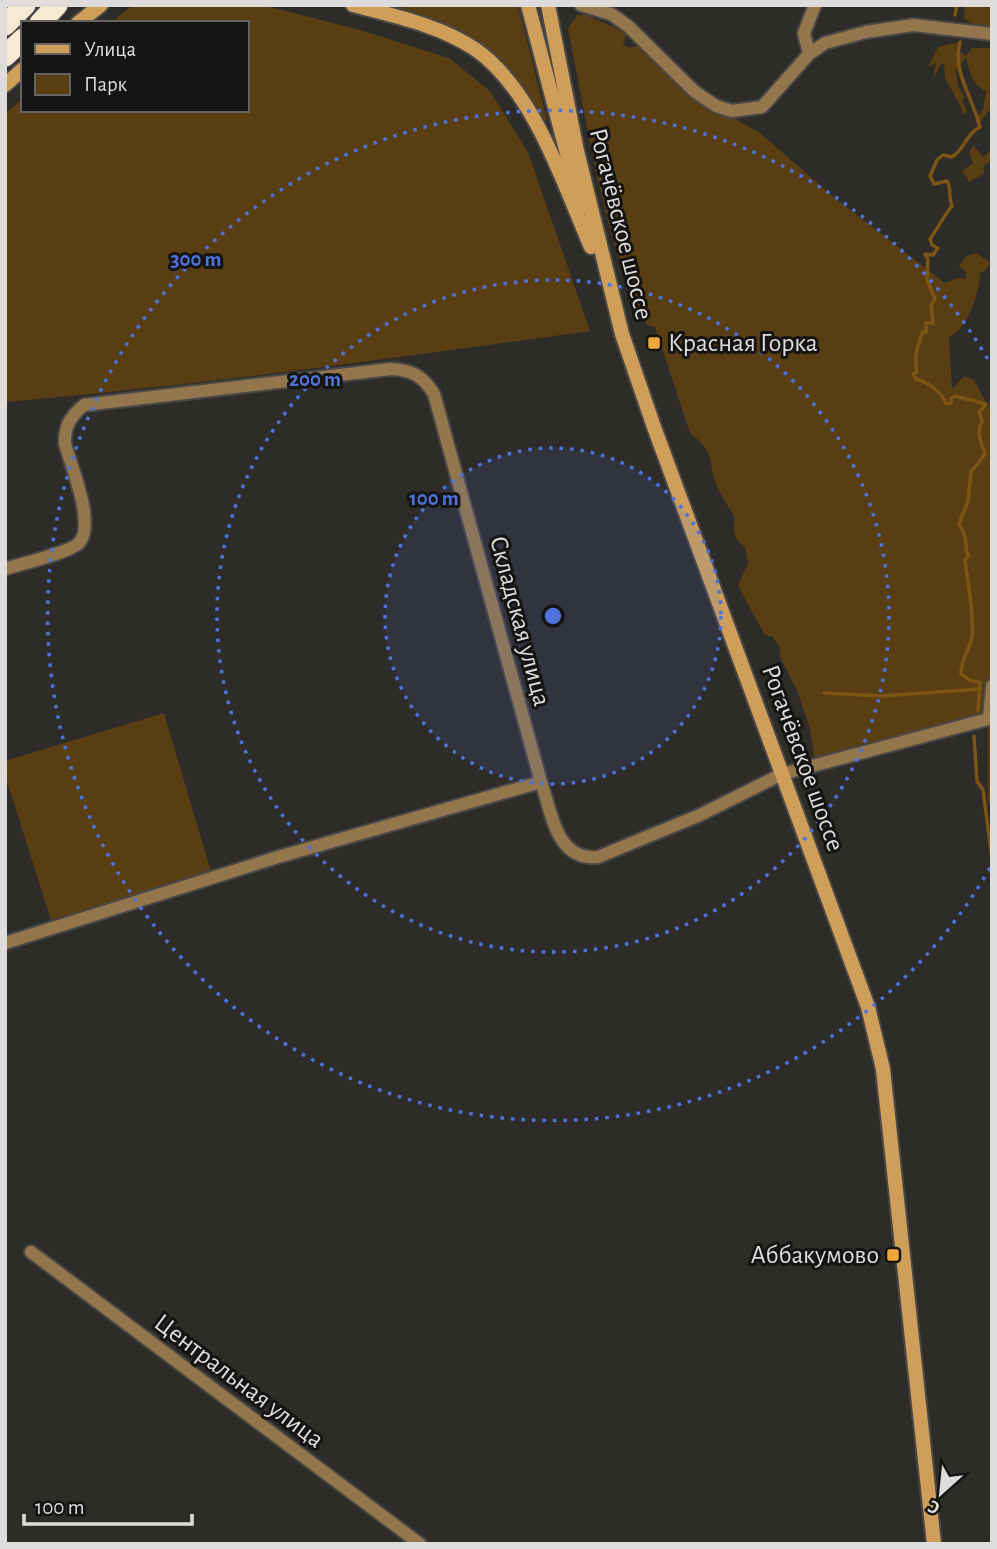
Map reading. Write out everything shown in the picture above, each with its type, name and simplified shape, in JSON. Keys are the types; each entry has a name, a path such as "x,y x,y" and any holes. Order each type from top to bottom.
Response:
{"highway":[{"path":"5,25 25,5"},
{"path":"42,21 57,5"},
{"path":"5,57 21,41"}],"main road":[{"path":"77,21 91,5"},
{"path":"78,21 101,5"},
{"path":"354,5 423,24 474,48 509,80 538,127 591,247 622,334"},
{"path":"527,5 591,247"},
{"name":"Рогачёвское шоссе","path":"551,6 577,152 622,334 868,1007 883,1069 934,1544"},
{"path":"5,85 21,71"}],"street":[{"path":"581,5 611,15 628,26 694,91 716,106 732,111 762,107 809,54 825,43 866,32 913,25 992,34"},
{"path":"809,54 804,33 815,5"},
{"name":"Складская улица","path":"5,569 71,548 83,538 85,515 64,433 74,413 84,405 391,369 415,373 425,380 434,394 541,782 562,842 568,850 586,858 598,857 699,815 782,774"},
{"path":"782,774 990,718 992,686"},
{"path":"5,943 278,857 541,782"},
{"name":"Центральная улица","path":"31,1252 420,1544"}],"green space":[{"path":"142,5 262,5 360,30 449,58 490,91 528,152 590,331 225,379 5,402 5,114 21,100 21,112 248,112 248,21 113,21 129,8"},
{"path":"401,5 518,5 547,120 542,120 515,80 484,50 446,27 401,9"},
{"path":"965,5 992,5 992,30 976,26 964,18"},
{"path":"577,15 586,15 623,31 626,35 623,45 630,48 639,45 686,92 760,133 836,199 945,283 958,278 966,279 966,272 959,266 965,257 976,253 990,262 987,269 980,273 978,290 967,319 956,333 949,337 952,389 964,376 974,380 989,408 992,367 992,803 988,803 988,725 815,761 810,729 797,690 780,657 780,648 773,637 765,635 738,586 748,563 745,547 735,534 735,518 714,479 708,453 690,433 655,327 647,325 618,256 598,180 568,29"},
{"path":"960,42 956,49 966,56 972,48 992,48 992,107 978,125 975,121 983,109 986,91 974,81 966,57 956,71 967,111 963,115 945,78 944,63 940,65 933,80 936,62 928,67 938,47"},
{"path":"973,145 983,157 992,149 992,161 984,165 984,174 969,182 962,171 973,163 969,153"},
{"path":"164,713 211,872 51,920 5,775 5,761"}],"waterway":[{"path":"955,15 957,5"},
{"path":"960,42 958,53 961,74 980,127 956,154 952,157 943,155 937,160 930,176 934,184 947,181 952,206 930,239 932,245 938,248 933,255 925,254 928,259 927,280 935,299 931,305 933,323 926,323 926,332 923,332 917,351 917,372 913,374 916,379 938,392 946,404 951,403 951,398 955,396 986,404 979,412 982,421 979,434 985,454 971,472 968,501 959,524 969,555 965,560 972,628 971,642 962,663 961,674 971,681 980,682 978,710"},
{"path":"824,693 882,696 980,689"},
{"path":"974,736 977,781 983,790 992,858"}],"place":[{"name":"Красная Горка","path":"654,343"},
{"name":"Аббакумово","path":"893,1255"}]}
